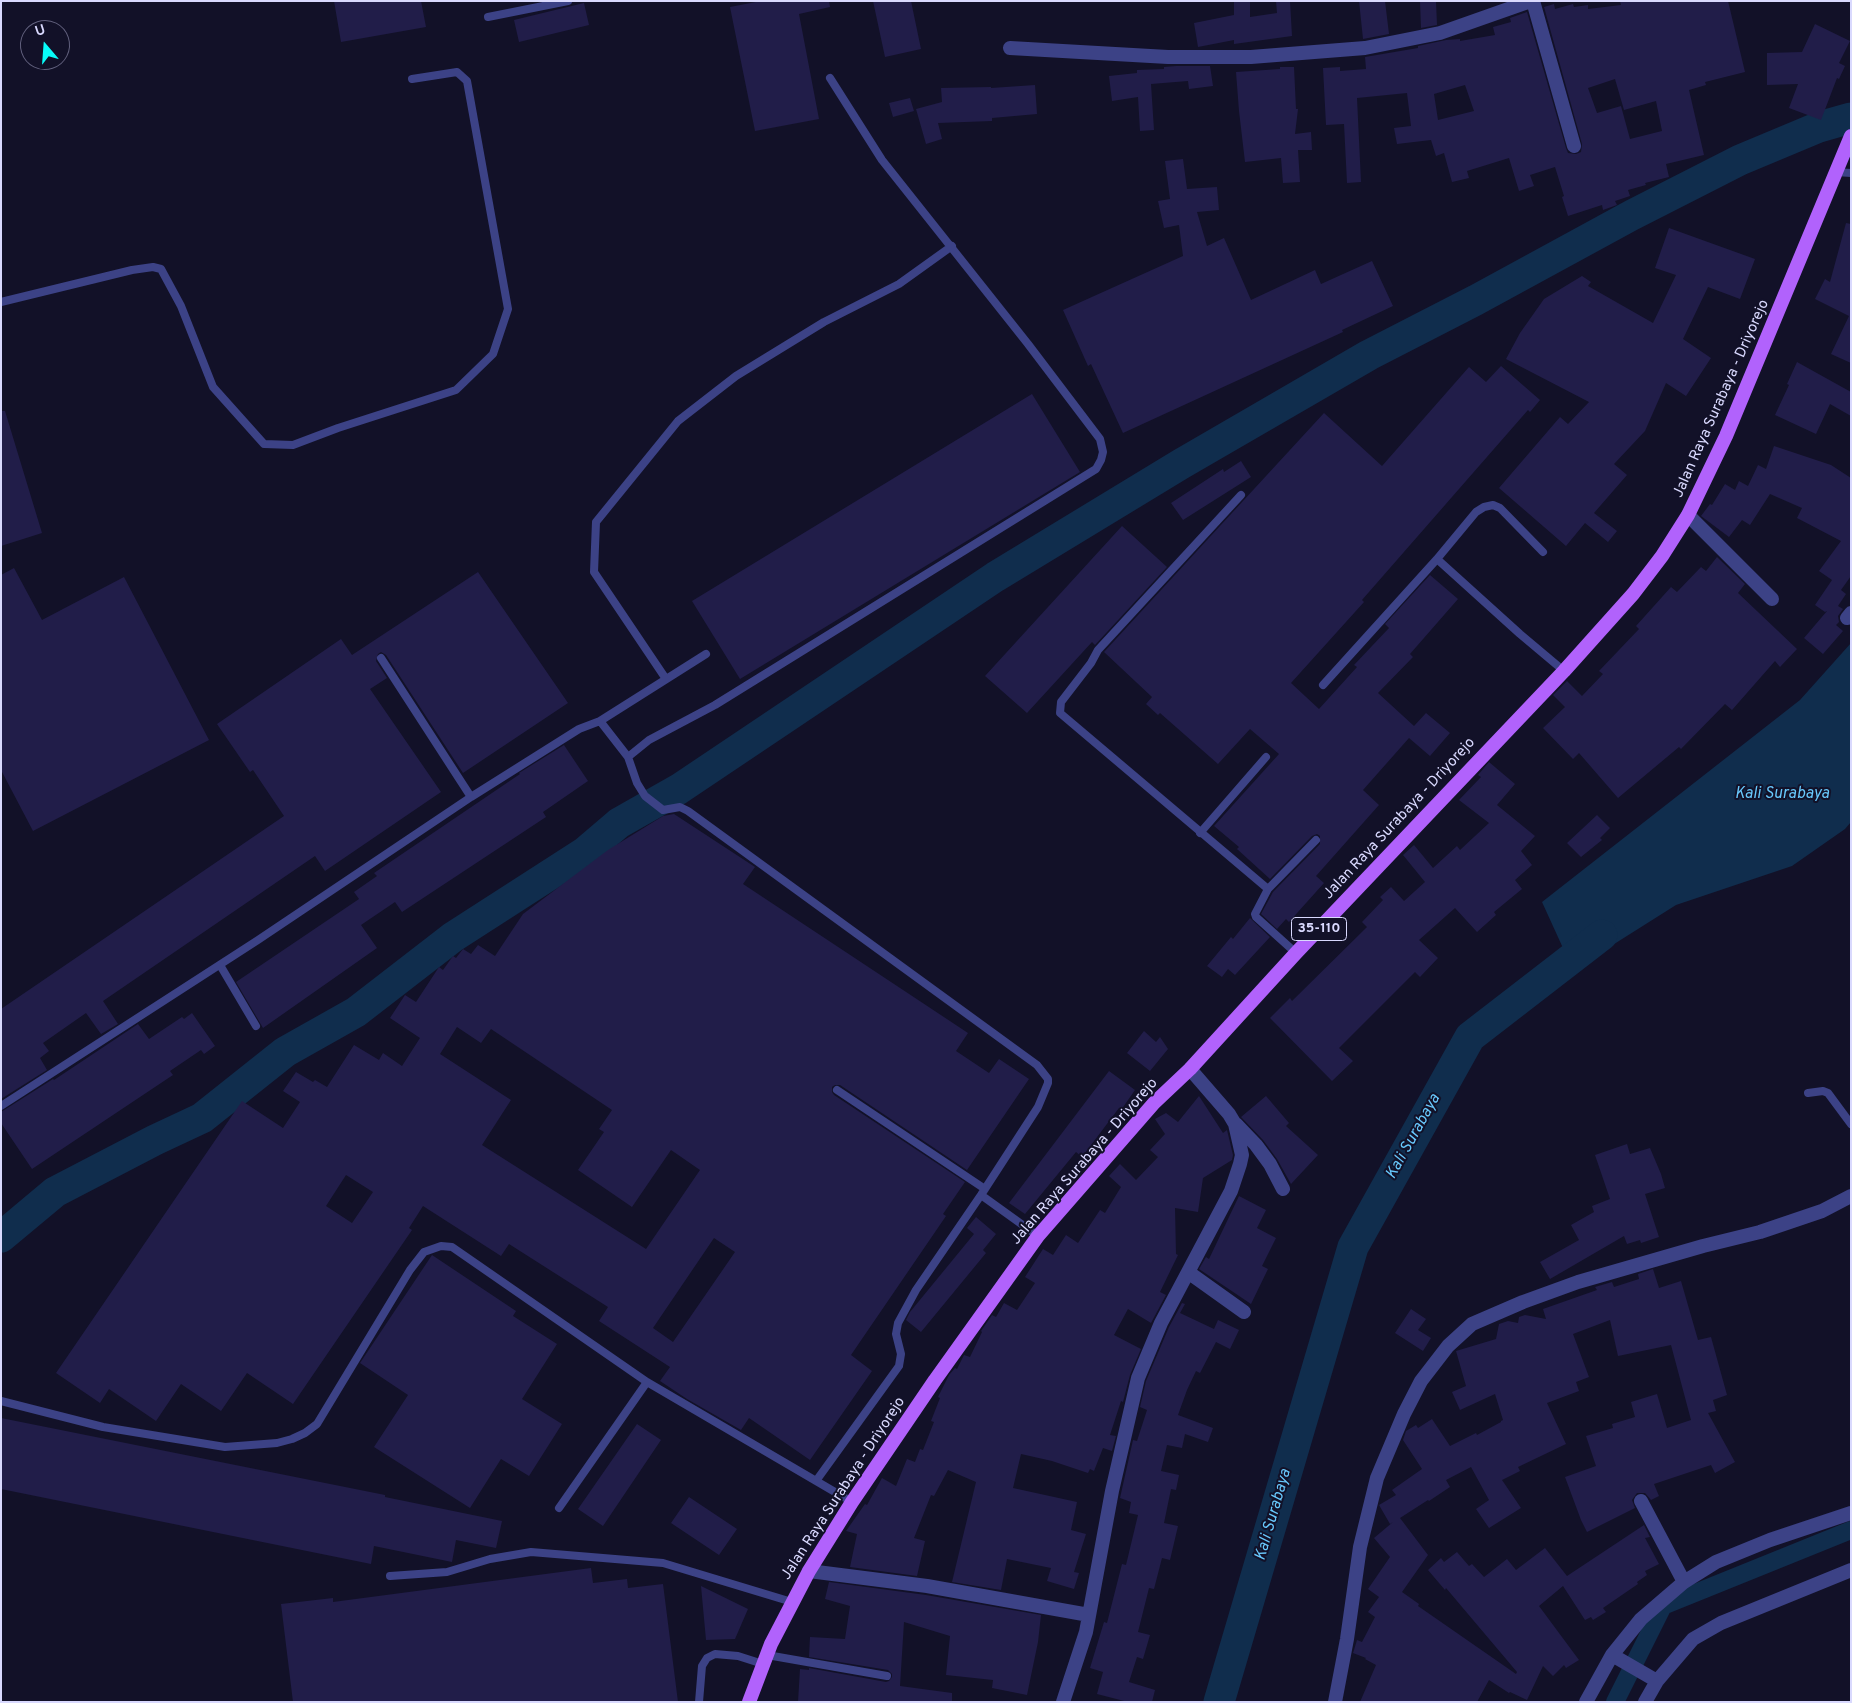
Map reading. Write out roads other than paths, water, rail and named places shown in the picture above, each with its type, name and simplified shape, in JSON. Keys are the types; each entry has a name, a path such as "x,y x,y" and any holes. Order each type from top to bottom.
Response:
{"main road":[{"name":"Jalan Raya Surabaya - Driyorejo","path":"749,1702 765,1659 809,1571 852,1502 935,1380 1038,1236 1154,1103 1190,1069 1296,953 1564,671 1633,594 1662,556 1688,515 1726,436 1850,137"}],"street":[{"path":"1010,48 1168,57 1242,57 1365,48 1440,33 1532,1 1574,146"},
{"path":"1688,515 1772,599"},
{"path":"1190,1069 1229,1114 1235,1124 1256,1145 1270,1164 1283,1189"},
{"path":"1063,1702 1086,1632 1112,1491 1138,1378 1161,1323 1231,1191 1242,1155 1235,1124"},
{"path":"1335,1702 1347,1640 1360,1547 1377,1478 1404,1414 1421,1381 1448,1346 1472,1324 1522,1302 1588,1280 1703,1246 1760,1232 1822,1211 1851,1196"},
{"path":"1188,1272 1244,1312"},
{"path":"1641,1501 1684,1582"},
{"path":"1586,1702 1641,1619 1684,1582 1725,1559 1770,1540 1851,1513"},
{"path":"1645,1702 1651,1678 1693,1639 1721,1622 1851,1570"},
{"path":"809,1571 928,1586 1089,1615"},
{"path":"1615,1657 1651,1678"}],"lane":[{"path":"488,17 568,1"},
{"path":"1,302 132,270 153,267 161,269 182,306 213,387 264,444 293,445 338,428 456,390 493,354 508,309 467,81 457,72 412,79"},
{"path":"628,756 649,740 715,705 1096,468 1101,460 1103,452 1100,439 952,246 882,160 830,78"},
{"path":"1836,172 1851,173"},
{"path":"666,679 594,572 596,522 672,428 685,415 736,376 824,322 899,284 952,246"},
{"path":"1241,495 1098,650 1062,702 1060,713 1268,889"},
{"path":"1323,685 1437,559 1476,512 1488,505 1500,508 1544,552"},
{"path":"1437,559 1564,671"},
{"path":"1,1106 220,965 471,797 579,729 600,721 706,654"},
{"path":"381,658 471,797"},
{"path":"600,721 628,756 637,783 645,796 663,810 680,807 688,811 1037,1065 1046,1075 1048,1083 1038,1107 916,1290 898,1323 896,1334 901,1354 899,1366 816,1481"},
{"path":"1200,832 1266,757"},
{"path":"1296,953 1255,916 1256,910 1268,889 1316,840"},
{"path":"220,965 256,1026"},
{"path":"837,1090 983,1192 1038,1236"},
{"path":"1808,1092 1823,1091 1828,1093 1851,1124"},
{"path":"1,1401 103,1427 225,1447 277,1444 292,1439 306,1433 317,1424 410,1270 424,1252 441,1246 452,1247 647,1382 852,1502"},
{"path":"559,1508 647,1382"},
{"path":"390,1576 447,1572 490,1560 531,1552 663,1563 792,1602"},
{"path":"700,1702 702,1666 707,1658 716,1654 887,1676"}],"water":[{"name":"Kali Surabaya","path":"1851,643 1851,822 1845,829 1792,866 1676,905 1573,970 1542,902 1800,700"}],"waterway":[{"path":"1,1237 55,1192 202,1118 285,1052 356,1012 453,937 585,852 619,823 679,789 995,577 1181,464 1369,355 1476,300 1632,215 1740,160 1819,127 1851,118"},
{"name":"Kali Surabaya","path":"1219,1702 1353,1247 1470,1037 1602,935"},
{"path":"1615,1702 1663,1606 1851,1530"}]}
